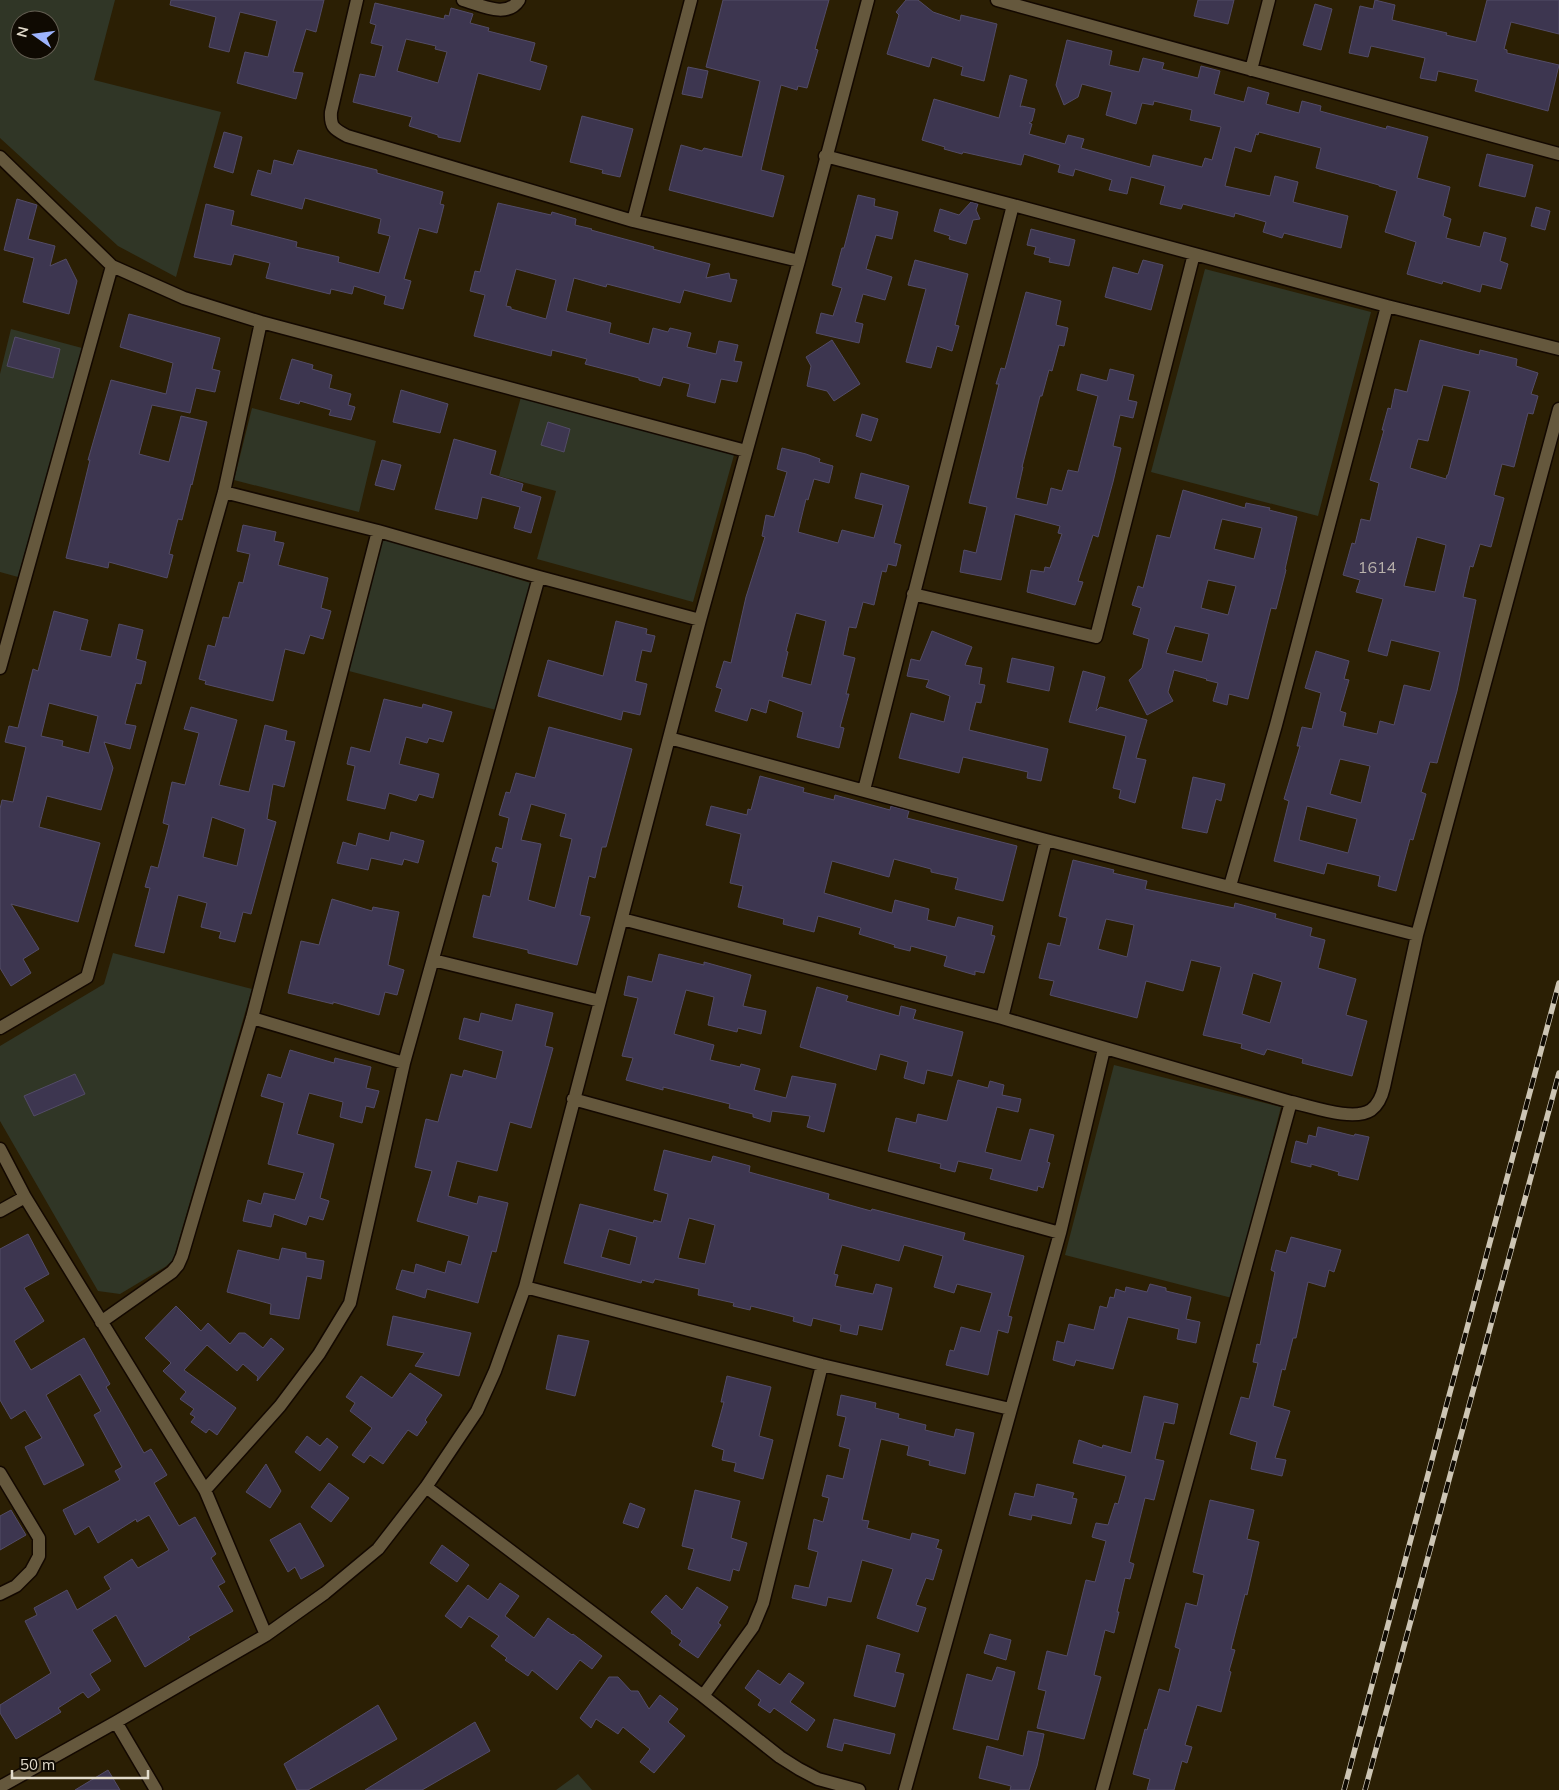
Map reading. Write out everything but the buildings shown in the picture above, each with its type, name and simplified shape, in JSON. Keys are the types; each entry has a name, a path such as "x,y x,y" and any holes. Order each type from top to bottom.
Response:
{"street":[{"path":"357,0 331,112 331,122 335,129 347,136 634,221 799,261"},
{"path":"463,0 504,10 514,6 519,0"},
{"path":"634,221 691,0"},
{"path":"0,1786 116,1722 266,1635 325,1593 378,1549 426,1487 477,1411 495,1371 525,1287 700,620 799,261 825,156 868,0"},
{"path":"997,0 1559,154"},
{"path":"1251,70 1269,0"},
{"path":"825,156 1387,306 1559,349"},
{"path":"0,158 112,266 184,298 260,322 746,451"},
{"path":"864,790 1014,205"},
{"path":"913,594 1096,637 1194,254"},
{"path":"0,668 112,266"},
{"path":"1230,886 1276,726 1387,306"},
{"path":"0,1028 87,976 224,492 260,322"},
{"path":"622,919 1002,1018 1291,1102 1346,1114 1362,1115 1372,1109 1380,1100 1384,1087 1417,935 1559,409"},
{"path":"224,492 378,531 539,578 700,620"},
{"path":"101,1322 172,1272 182,1256 252,1018 378,531"},
{"path":"205,1490 280,1406 319,1354 350,1303 404,1063 539,578"},
{"path":"669,738 1046,840 1417,935"},
{"path":"1002,1018 1046,840"},
{"path":"433,960 600,1001"},
{"path":"252,1018 404,1063"},
{"path":"905,1790 1060,1233 1104,1049"},
{"path":"573,1099 1060,1233"},
{"path":"1102,1790 1291,1102"},
{"path":"0,1149 26,1197 101,1322 205,1490 266,1635"},
{"path":"0,1211 26,1197"},
{"path":"525,1287 822,1365 1010,1409"},
{"path":"703,1696 753,1627 763,1603 822,1365"},
{"path":"0,1473 39,1538 39,1556 31,1570 16,1586 0,1594"},
{"path":"426,1487 799,1769 818,1780 859,1790"},
{"path":"116,1722 156,1790"}],"green space":[{"path":"0,0 115,0 94,80 221,112 176,277 118,246 0,138"},
{"path":"1205,269 1371,312 1318,516 1151,472"},
{"path":"11,329 82,348 18,577 0,572 0,374"},
{"path":"521,397 734,455 693,602 537,559 556,491 499,476"},
{"path":"252,408 376,441 359,512 234,480"},
{"path":"383,539 531,583 496,710 349,671"},
{"path":"113,953 252,989 173,1260 165,1267 120,1294 98,1291 0,1121 0,1046 104,984"},
{"path":"1114,1065 1281,1107 1232,1298 1065,1255"},
{"path":"578,1774 592,1790 556,1790"}],"railway":[{"path":"1344,1790 1559,983"},
{"path":"1365,1790 1559,1073"}]}
